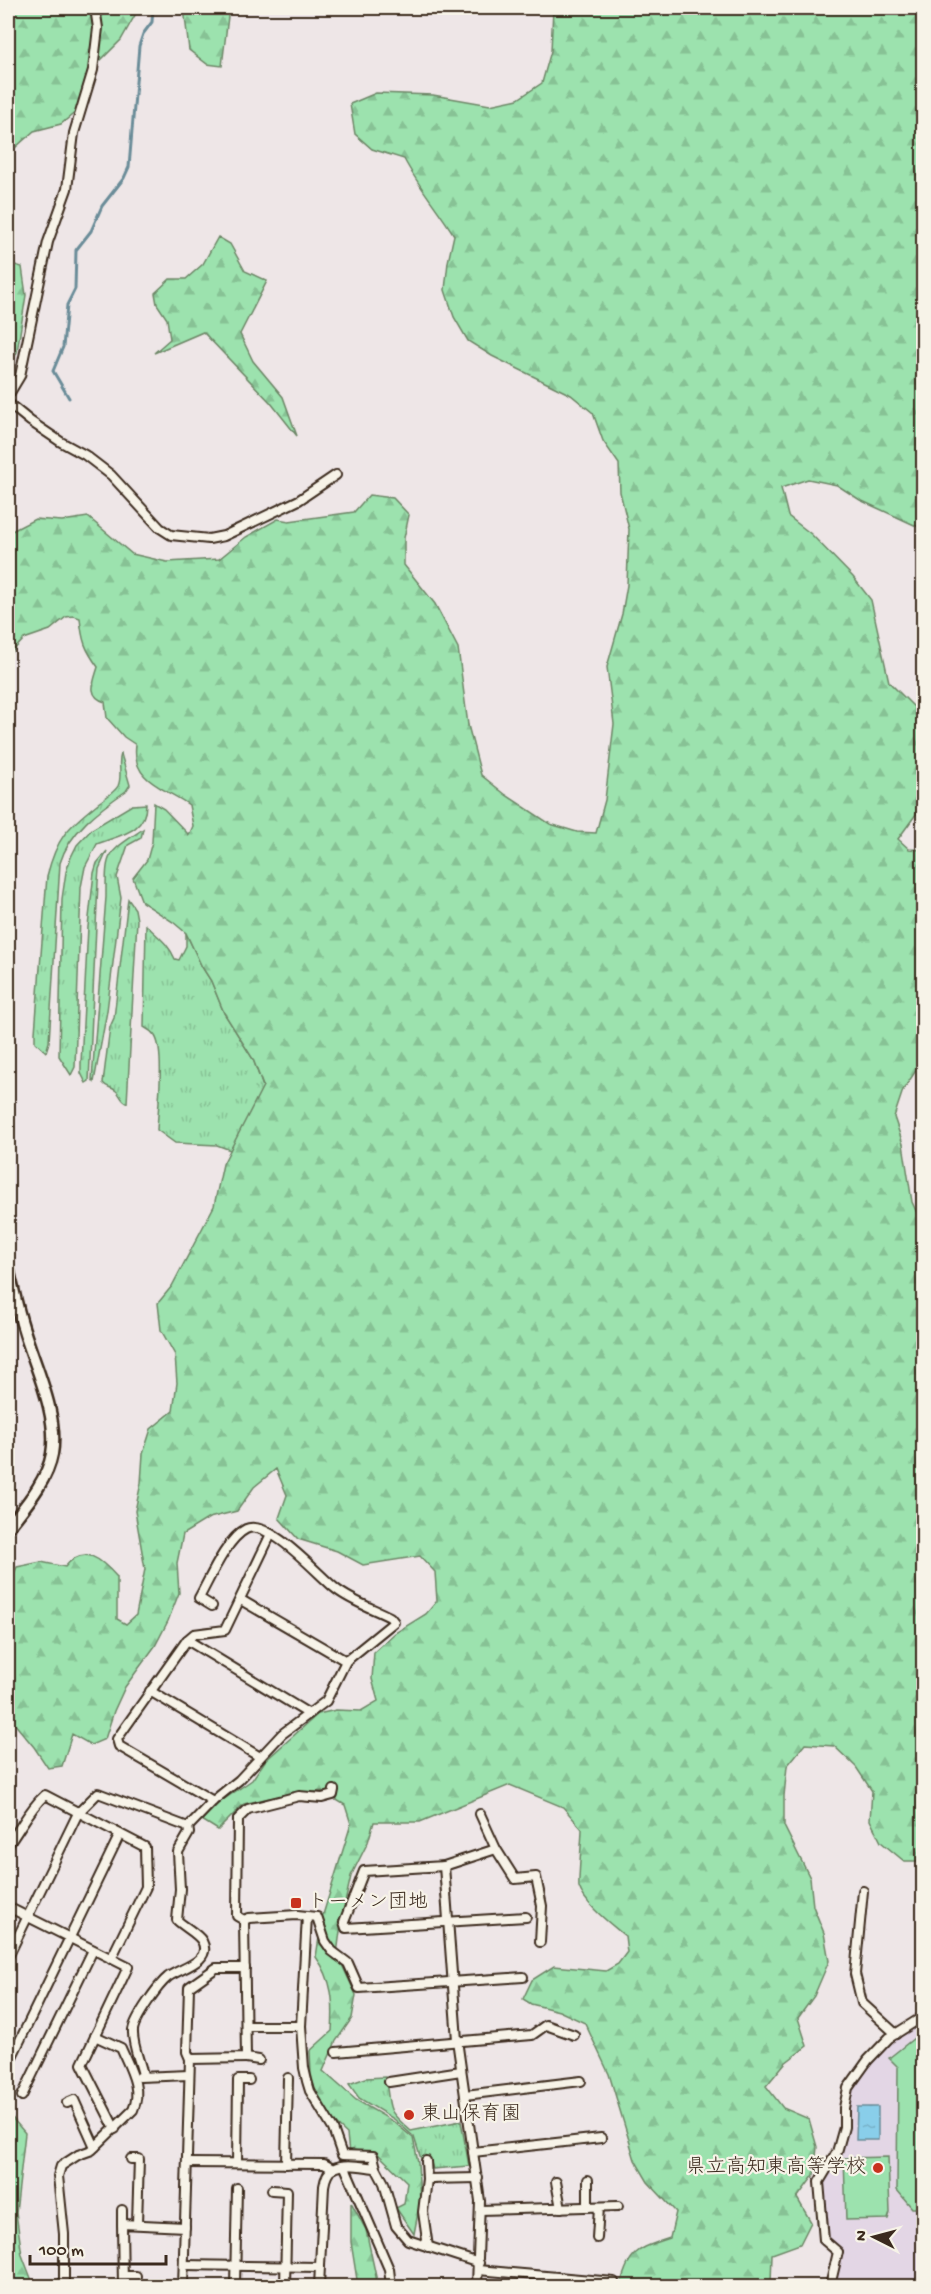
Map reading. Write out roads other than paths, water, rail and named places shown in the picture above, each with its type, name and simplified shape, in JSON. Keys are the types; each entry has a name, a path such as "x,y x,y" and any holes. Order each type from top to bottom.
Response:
{"street":[{"path":"8,396 20,376 48,242 67,189 74,133 93,70 98,28 95,8"},
{"path":"8,403 30,421 85,455 111,475 160,528 171,535 209,539 224,536 299,500 336,476"},
{"path":"8,1268 21,1321 49,1408 53,1433 52,1456 42,1480 8,1528"},
{"path":"188,1827 282,1734 326,1701 346,1662 394,1622 390,1617 337,1590 287,1544 253,1527 246,1529 231,1542 199,1598 212,1606"},
{"path":"213,1801 119,1746 117,1739 187,1641 194,1634 225,1629 271,1534"},
{"path":"240,1600 346,1662"},
{"path":"187,1641 309,1714"},
{"path":"150,1691 260,1757"},
{"path":"334,1790 333,1795 322,1798 299,1796 248,1809 238,1820 237,1917 244,1920 317,1917 325,1941 332,1951 348,1963 359,1988 523,1977"},
{"path":"8,1957 78,1813 98,1793 188,1827"},
{"path":"8,1845 22,1827 29,1812 45,1795 145,1847 146,1887 111,1959"},
{"path":"480,1814 496,1849 515,1879 536,1877 542,1906 540,1942"},
{"path":"143,2075 134,2040 136,2020 166,1978 198,1961 202,1955 201,1939 177,1920 180,1889 178,1852 189,1833 188,1827"},
{"path":"8,2061 120,1834"},
{"path":"496,1849 444,1866 364,1871 344,1922 346,1928 526,1917"},
{"path":"444,1866 457,2040 478,2178 480,2210 477,2286"},
{"path":"863,1891 855,1974 862,2003 896,2034"},
{"path":"8,1907 128,1967 82,2064 115,2129"},
{"path":"307,1916 301,2026 307,2081 310,2091 333,2128 342,2155 373,2156 384,2183 396,2226 408,2240 479,2266 614,2282"},
{"path":"244,1920 246,2058"},
{"path":"22,2096 93,1950"},
{"path":"183,2286 190,2059 187,2052 189,1987 216,1968 245,1968"},
{"path":"830,2286 838,2252 824,2240 819,2182 837,2152 844,2127 844,2108 848,2088 868,2060 896,2034 924,2016"},
{"path":"336,2052 532,2035 546,2025 574,2035"},
{"path":"246,2026 301,2026"},
{"path":"64,2286 64,2234 58,2175 66,2162 95,2147 115,2129 133,2110 137,2102 137,2091 121,2048 95,2036"},
{"path":"190,2059 246,2058 259,2060"},
{"path":"389,2082 461,2071"},
{"path":"134,2081 143,2075 189,2075"},
{"path":"286,2164 288,2078"},
{"path":"237,2163 238,2080 249,2080"},
{"path":"465,2095 581,2081"},
{"path":"67,2103 74,2100 95,2147"},
{"path":"474,2152 601,2138"},
{"path":"131,2159 139,2159 137,2223"},
{"path":"426,2161 427,2179 423,2212 428,2247"},
{"path":"187,2163 324,2164 333,2169"},
{"path":"320,2286 324,2186 327,2175 333,2169 345,2167 376,2168"},
{"path":"345,2167 389,2269 391,2286"},
{"path":"427,2179 478,2178"},
{"path":"588,2181 588,2207"},
{"path":"556,2182 561,2208"},
{"path":"236,2286 237,2188"},
{"path":"272,2190 287,2191 285,2286"},
{"path":"480,2210 618,2206"},
{"path":"597,2238 599,2207"},
{"path":"122,2210 123,2286"},
{"path":"122,2224 185,2227"},
{"path":"184,2265 320,2268"},
{"path":"123,2276 136,2276"}],"water":[{"path":"857,2107 878,2107 878,2140 856,2140"}],"waterway":[{"path":"69,398 53,371 63,347 67,305 75,289 76,250 91,231 102,206 124,178 129,167 139,46 143,34 152,22 153,8"},
{"path":"8,2280 13,2286"}],"place":[{"name":"トーメン団地","path":"296,1903"},
{"name":"東山保育園","path":"409,2115"},
{"name":"県立高知東高等学校","path":"878,2168"}]}
